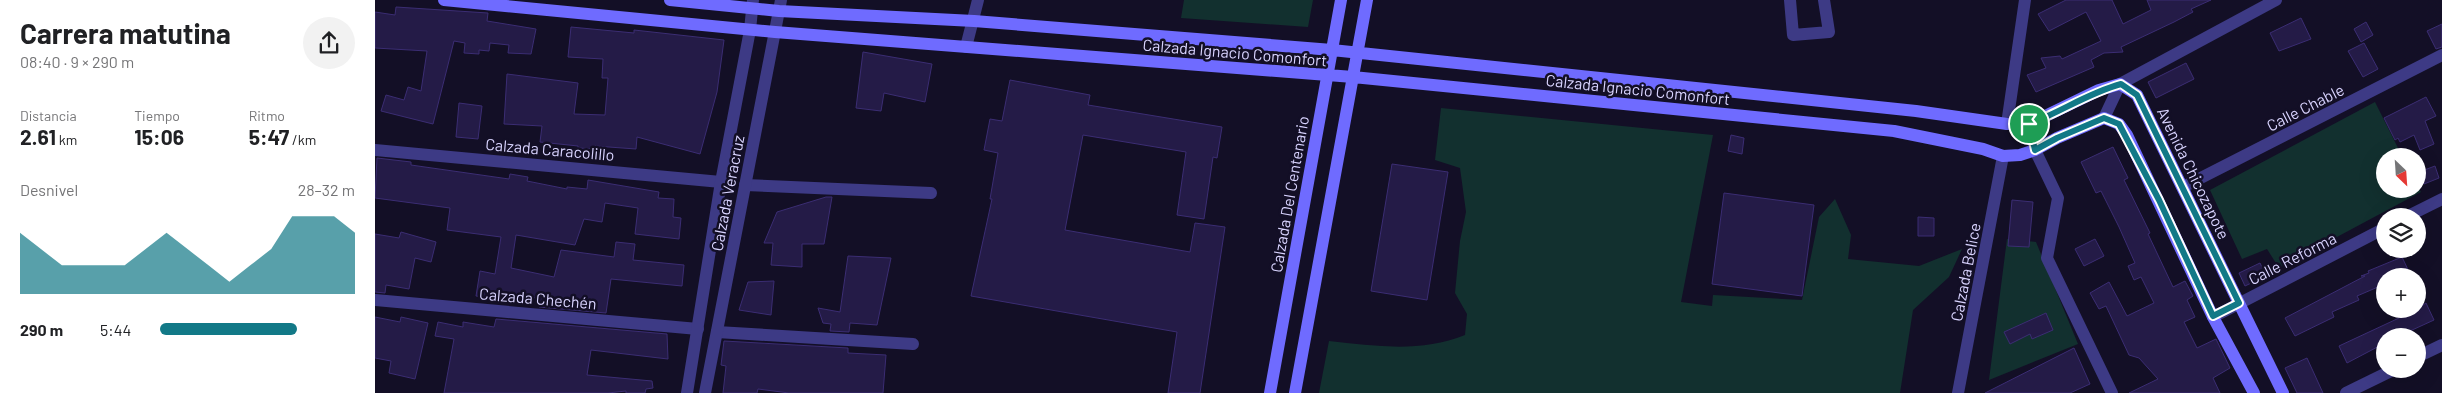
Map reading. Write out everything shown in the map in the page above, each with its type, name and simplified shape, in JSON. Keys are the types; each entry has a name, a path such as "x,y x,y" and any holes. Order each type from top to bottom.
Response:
{"main road":[{"name":"Calzada Ignacio Comonfort","path":"444,0 750,30 1353,77 1895,131 2003,156 2020,155 2035,150"},
{"name":"Calzada Ignacio Comonfort","path":"670,0 780,5 1332,50 1916,111 2007,124"},
{"name":"Calzada Del Centenario","path":"1270,393 1341,0"},
{"path":"1295,393 1367,0"},
{"path":"2007,124 2029,124 2047,117 2099,90 2121,84"},
{"name":"Avenida Chicozapote","path":"2121,84 2137,95 2283,393"},
{"path":"2035,150 2057,138 2104,118 2119,124 2127,135 2213,316 2254,393"}],"street":[{"path":"966,46 978,0"},
{"path":"1790,0 1793,35 1829,32 1824,0"},
{"path":"2007,124 2025,0"},
{"path":"2104,118 2121,84 2276,0"},
{"name":"Calzada Veracruz","path":"687,393 721,182 750,30 752,4"},
{"name":"Calzada Veracruz","path":"705,393 780,5"},
{"name":"Calle Chable","path":"2183,187 2442,55"},
{"path":"2029,124 2035,150 2058,198 2047,258 2112,393"},
{"name":"Calzada Caracolillo","path":"375,150 721,182"},
{"name":"Calzada Belice","path":"1956,391 2003,156"},
{"path":"745,185 931,193"},
{"path":"2424,208 2442,199"},
{"name":"Calle Reforma","path":"2213,316 2376,233"},
{"name":"Calzada Chechén","path":"375,300 698,329"},
{"path":"717,332 913,344"},
{"path":"2426,353 2442,345"},
{"path":"2346,393 2377,378"}],"green space":[{"path":"1184,0 1313,0 1308,27 1181,18"},
{"path":"2375,102 2398,148 2376,148 2376,198 2410,198 2391,208 2376,208 2376,216 2279,268 2267,249 2242,259 2210,190"},
{"path":"1441,108 1713,135 1681,302 1712,306 1713,295 1802,300 1819,217 1835,199 1851,235 1848,259 1919,266 1962,249 1949,277 1913,310 1900,393 1319,393 1329,341 1398,347 1432,344 1465,335 1467,314 1455,293 1460,241 1466,212 1460,168 1435,160"},
{"path":"2007,239 2036,242 2078,344 1989,380"}],"building":[{"path":"2066,0 2112,0 2123,24 2151,10 2147,0 2211,0 2191,9 2193,12 2174,22 2121,47 2123,52 2104,53 2091,60 2094,67 2036,92 2027,75 2046,68 2041,58 2060,56 2062,59 2101,41 2086,12 2049,31 2038,14"},
{"path":"396,7 488,13 487,21 536,29 531,54 508,53 509,45 490,43 489,51 479,50 479,54 464,53 465,43 454,41 433,124 381,111 386,95 404,100 408,87 421,91 427,51 375,48 375,12 395,15"},
{"path":"2301,18 2311,39 2279,51 2270,33"},
{"path":"2366,22 2373,35 2361,42 2354,29"},
{"path":"2442,24 2442,47 2436,49 2427,31"},
{"path":"571,27 634,33 634,30 724,40 717,92 700,154 637,137 636,149 595,146 595,149 578,148 578,146 540,142 542,126 504,124 507,74 578,83 574,114 605,115 608,78 602,78 603,59 568,57"},
{"path":"2364,43 2378,69 2363,77 2348,51"},
{"path":"863,52 932,64 925,102 884,93 881,111 856,108"},
{"path":"2186,63 2194,79 2156,98 2148,82"},
{"path":"1010,80 1090,95 1088,105 1222,127 1217,158 1213,157 1204,219 1177,215 1186,152 1083,135 1065,230 1190,252 1195,223 1225,227 1200,393 1168,393 1177,332 971,296 992,199 990,199 998,153 984,150 990,119 1002,121"},
{"path":"2426,97 2436,116 2425,121 2434,144 2419,148 2414,135 2400,142 2398,138 2395,140 2384,118"},
{"path":"459,103 482,106 478,139 456,137"},
{"path":"1731,135 1744,138 1742,154 1728,151"},
{"path":"2113,147 2128,178 2124,180 2150,233 2148,234 2173,287 2185,281 2193,296 2187,300 2195,317 2184,322 2197,348 2216,339 2230,368 2213,378 2220,393 2129,393 2158,379 2139,358 2129,355 2106,306 2099,309 2090,293 2109,282 2127,316 2154,303 2141,277 2134,280 2128,266 2135,263 2119,227 2101,191 2096,193 2081,162"},
{"path":"377,158 411,162 411,165 509,179 510,174 528,177 527,181 567,189 567,187 587,189 588,180 659,192 658,198 674,199 673,217 681,218 679,239 635,234 638,208 605,203 602,222 584,219 575,245 516,235 511,268 554,277 561,250 614,257 616,242 635,244 633,260 684,265 682,286 611,279 606,313 539,307 540,299 507,292 506,300 476,296 480,271 495,274 501,237 447,230 450,208 375,198"},
{"path":"1392,164 1448,172 1427,300 1371,291"},
{"path":"2435,166 2439,178 2426,183 2426,169"},
{"path":"1724,193 1814,205 1802,296 1712,284"},
{"path":"826,197 832,197 824,244 802,244 802,267 771,265 773,243 764,243 777,212"},
{"path":"2012,200 2033,202 2029,247 2008,246"},
{"path":"1918,217 1934,218 1934,236 1918,236"},
{"path":"401,232 436,242 431,262 415,258 409,289 386,285 385,293 375,292 375,234 399,238"},
{"path":"2095,239 2104,256 2084,266 2075,249"},
{"path":"848,256 891,258 877,325 850,323 849,332 830,331 831,324 823,323 818,308 840,312"},
{"path":"2400,258 2402,258 2407,268 2376,268 2376,288 2357,296 2359,300 2332,312 2334,317 2295,336 2285,318 2365,276 2361,276 2369,273 2368,271"},
{"path":"2260,263 2266,276 2245,286 2239,273"},
{"path":"774,281 771,315 739,310 748,282"},
{"path":"2426,303 2434,320 2416,328 2378,328 2399,318 2426,318"},
{"path":"2046,313 2053,330 2032,339 2030,334 2010,344 2004,332"},
{"path":"375,317 400,322 401,317 428,323 415,379 389,373 391,361 375,358"},
{"path":"496,319 667,334 668,359 591,350 587,375 652,381 653,388 646,389 645,393 626,393 626,391 608,393 444,393 454,339 435,336 438,322 463,327 463,322 494,327"},
{"path":"2376,329 2376,348 2347,363 2339,346"},
{"path":"724,341 848,348 848,353 886,355 883,393 789,393 758,389 757,393 723,393 726,366 721,365"},
{"path":"2074,348 2090,384 2070,393 1985,393"},
{"path":"2307,358 2323,393 2297,393 2285,368"}],"route":[{"path":"2121,84 2137,95 2239,303 2213,316 2159,200 2127,135 2119,124 2104,118 2057,138 2035,150 2029,124 2047,117 2099,90 2121,84"}]}
